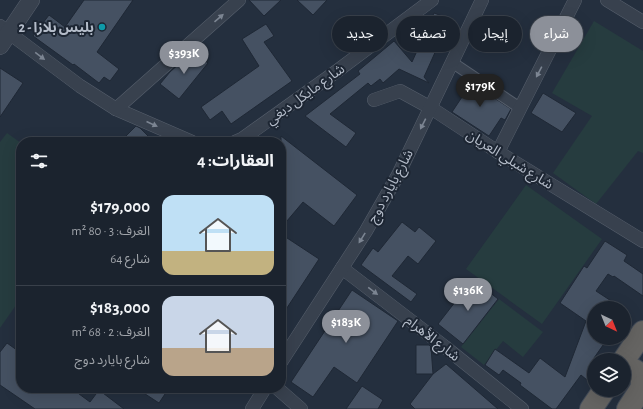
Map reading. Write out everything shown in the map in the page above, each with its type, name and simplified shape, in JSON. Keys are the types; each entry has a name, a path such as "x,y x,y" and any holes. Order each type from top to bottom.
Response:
{"highway":[{"path":"631,353 641,342"},
{"path":"628,409 642,386 640,375 631,369"},
{"path":"591,409 599,397"}],"street":[{"path":"31,0 3,35 116,109 180,137"},
{"path":"116,109 239,0"},
{"name":"شارع مايكل دبغي","path":"245,137 432,0"},
{"path":"498,152 575,0"},
{"path":"608,0 643,22"},
{"name":"شارع بايارد دوج","path":"286,354 366,231 392,186 453,63 478,3"},
{"path":"453,63 520,108"},
{"name":"شارع شبلي العريان","path":"374,100 400,91 431,108 498,152 643,241"},
{"name":"شارع الأهرام","path":"342,268 522,409"},
{"path":"252,409 262,393"},
{"path":"283,393 301,409"}],"green space":[{"path":"594,21 643,51 643,153 638,151 596,204 553,173 592,116 552,93 576,52 583,52 583,40"},
{"path":"7,133 16,139 16,305 0,328 0,142"},
{"path":"526,185 602,239 542,324 466,269"},
{"path":"499,299 543,332 523,357 503,341 484,365 461,347"}],"building":[{"path":"84,0 133,0 97,52 119,69 110,81 104,77 99,83 33,36 49,15 65,27"},
{"path":"249,0 281,0 264,16"},
{"path":"297,0 327,0 313,15"},
{"path":"434,13 442,16 433,16"},
{"path":"266,24 274,36 264,42 292,81 231,124 222,111 210,120 201,107 259,66 242,39"},
{"path":"394,41 396,43 396,52 403,52 412,62 416,52 435,52 424,77 429,83 399,69 383,83 380,79 371,86 368,83 330,114 356,133 346,147 305,116 360,74 358,71 381,52 388,52 388,46"},
{"path":"193,51 208,63 179,99 160,84 170,72"},
{"path":"0,68 23,83 0,117"},
{"path":"464,78 511,109 505,120 501,118 489,136 452,112 464,94 457,89"},
{"path":"543,93 576,113 562,132 531,113"},
{"path":"136,126 149,137 125,137"},
{"path":"286,140 357,195 334,226 303,202 286,222"},
{"path":"402,222 415,232 419,227 436,241 418,264 408,256 392,276 417,294 411,302 361,265 373,248 378,252"},
{"path":"286,237 319,259 286,309"},
{"path":"605,241 627,255 624,261 643,274 643,296 614,276 613,277 608,274 596,291 611,301 587,301 587,345 603,345 598,353 587,353 587,380 581,375 556,409 552,409 503,370 499,375 485,365 495,349 529,373 540,358 565,377 586,321 560,303 584,266 587,268"},
{"path":"473,279 498,299 463,344 438,324"},
{"path":"352,290 398,321 357,383 334,367 313,397 291,382"},
{"path":"7,343 16,349 16,393 78,393 90,402 97,393 103,393 124,409 35,409 0,385 0,352"},
{"path":"416,345 429,345 431,347 433,374 416,374"},
{"path":"446,364 498,409 415,409 410,404 433,374"},
{"path":"362,386 383,400 378,409 346,409"},
{"path":"144,393 166,393 159,403"}],"place":[{"name":"2 - بليس بلازا","path":"102,27"}]}
